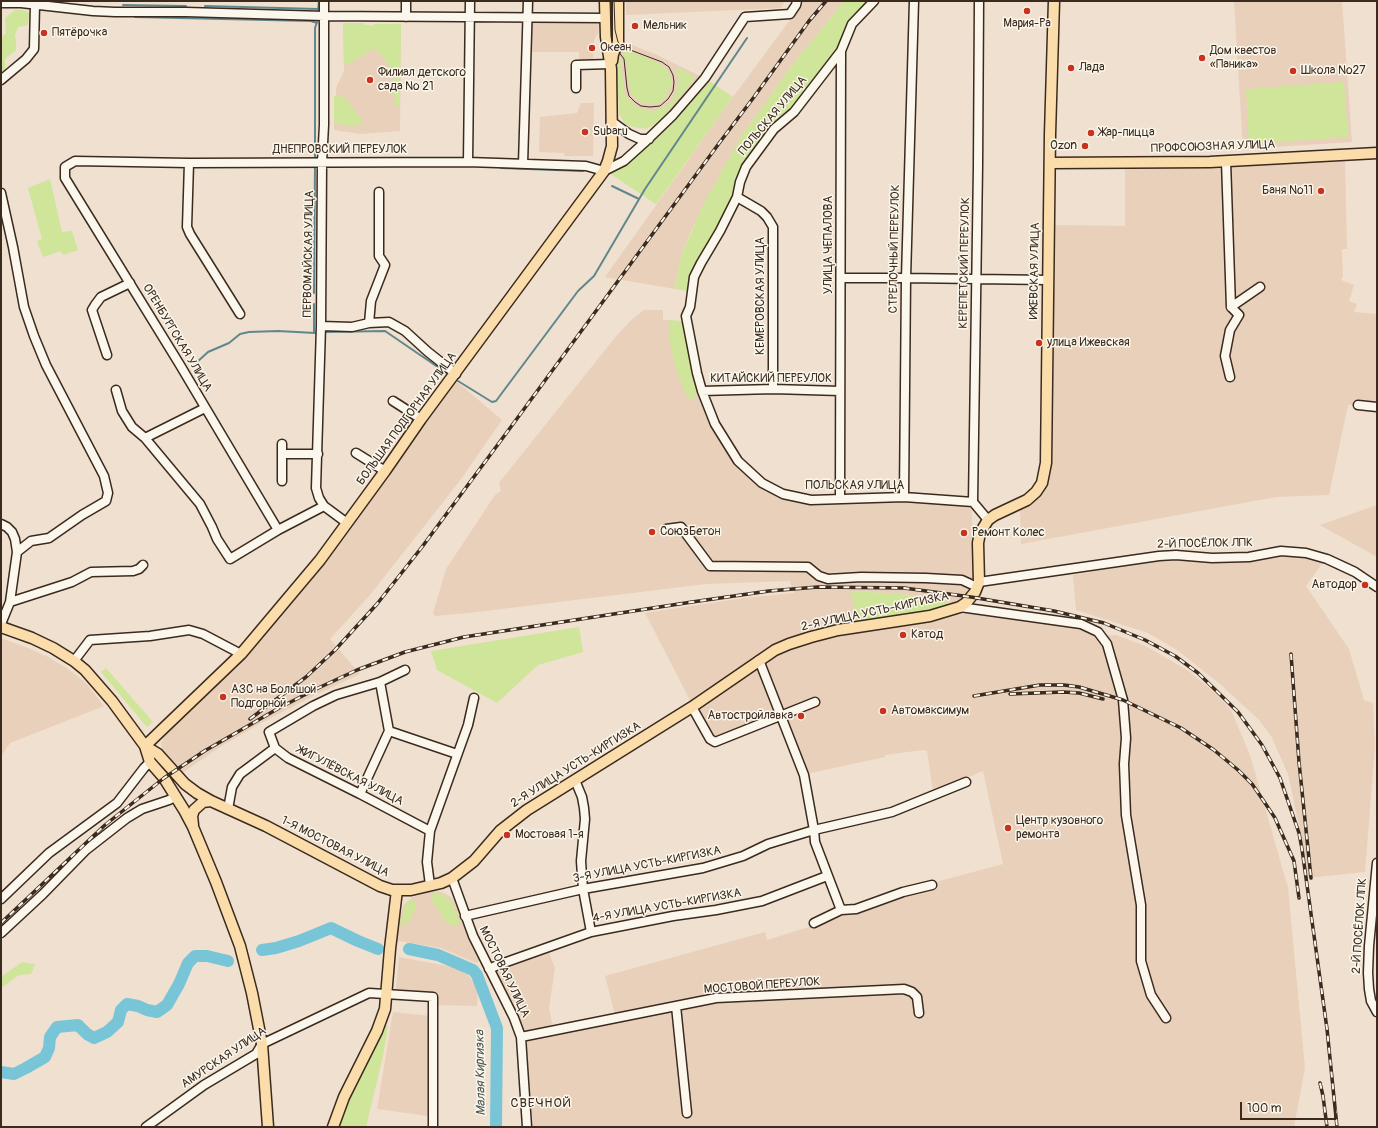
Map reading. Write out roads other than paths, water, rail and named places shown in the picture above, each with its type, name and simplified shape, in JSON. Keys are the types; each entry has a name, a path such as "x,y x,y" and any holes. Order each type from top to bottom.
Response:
{"main road":[{"name":"БОЛЬШАЯ ПОДГОРНАЯ УЛИЦА","path":"145,746 241,654 320,560 386,471 421,419 456,374 604,171 612,146 610,67 606,39 605,1"},
{"name":"БОЛЬШАЯ ПОДГОРНАЯ УЛИЦА","path":"610,67 618,42 618,1"},
{"name":"ИЖЕВСКАЯ УЛИЦА","path":"992,518 1027,500 1036,492 1042,483 1046,463 1047,280 1054,1"},
{"path":"606,39 611,42 618,42"},
{"name":"ПРОФСОЮЗНАЯ УЛИЦА","path":"1050,163 1226,161 1377,153"},
{"path":"960,607 976,592 978,585 978,543 980,533 992,518"},
{"name":"2-Я УЛИЦА УСТЬ-КИРГИЗКА","path":"452,878 474,861 500,831 513,820 692,708 775,650 811,637 838,630 930,616 960,607"},
{"path":"1,625 46,645 74,661 85,670 103,690 145,746 150,762 176,796 193,827 240,946 252,993 262,1044 268,1127"},
{"name":"1-Я МОСТОВАЯ УЛИЦА","path":"145,746 158,754 185,784 197,793 266,826 380,886 398,890 411,890 452,878"},
{"path":"193,827 192,816 194,810 203,802 211,801"},
{"path":"333,1127 344,1097 377,1031 385,1009 390,949 398,890"}],"street":[{"name":"ПЕРВОМАЙСКАЯ УЛИЦА","path":"324,1 321,326 316,488 319,498 324,506"},
{"path":"406,1 406,17"},
{"path":"468,162 470,1"},
{"path":"523,164 528,1"},
{"path":"604,171 624,161 649,139 706,78 745,17 790,14 797,1"},
{"name":"УЛИЦА ЧЕПАЛОВА","path":"840,500 841,51 852,24 874,1"},
{"name":"СТРЕЛОЧНЫЙ ПЕРЕУЛОК","path":"904,497 906,278 914,1"},
{"name":"КЕРЕПЕТСКИЙ ПЕРЕУЛОК","path":"973,502 979,1"},
{"path":"1,3 36,4 93,11 470,18 605,18"},
{"path":"1,80 32,54 34,49 36,4"},
{"name":"ПОЛЬСКАЯ УЛИЦА","path":"841,51 794,112 774,129 746,167 740,182 737,197 720,231 700,263 694,277 690,307 686,316 702,391 715,424 738,461 762,483 783,494 811,500 904,497 973,502"},
{"path":"576,88 576,65 610,67"},
{"path":"611,121 629,134 640,139 649,139"},
{"name":"ДНЕПРОВСКИЙ ПЕРЕУЛОК","path":"75,161 189,164 468,162 586,166 604,171"},
{"name":"ОРЕНБУРГСКАЯ УЛИЦА","path":"75,161 64,167 65,178 278,530"},
{"path":"1226,161 1231,307 1239,315 1230,330 1225,356 1230,377"},
{"path":"189,164 187,227 240,314"},
{"path":"369,323 371,300 385,265 379,256 379,192"},
{"path":"1,193 24,307 34,336 46,365 104,476 108,494 106,501 82,515 49,538 31,541 17,552"},
{"name":"КЕМЕРОВСКАЯ УЛИЦА","path":"737,197 761,211 773,227 773,389"},
{"path":"841,278 1047,280"},
{"path":"107,355 92,310 94,305 101,297 130,284"},
{"path":"1231,307 1260,287"},
{"path":"321,326 352,327 369,323 389,322 405,331 428,352 456,374"},
{"name":"КИТАЙСКИЙ ПЕРЕУЛОК","path":"702,391 773,389 840,391"},
{"path":"116,390 122,411 132,427 145,438 200,504 217,538 230,559 278,530 324,506 347,523"},
{"path":"393,401 421,419"},
{"path":"1358,405 1377,407"},
{"path":"145,438 205,408"},
{"path":"282,444 282,481"},
{"path":"356,452 386,471"},
{"path":"282,454 318,454"},
{"path":"973,502 992,518"},
{"path":"1,524 12,532 15,539 17,552 10,602 1,625"},
{"path":"666,529 681,527 710,566 808,567 819,576 828,579 869,577 956,579 978,585"},
{"name":"2-Й ПОСЁЛОК ЛПК","path":"978,585 1158,556 1176,555 1212,558 1249,557 1281,551 1306,553 1327,559 1355,572 1377,587"},
{"path":"10,602 72,582 91,572 132,571 139,570 143,565"},
{"name":"2-Я УЛИЦА УСТЬ-КИРГИЗКА","path":"960,607 1081,624 1098,632 1106,644 1122,700 1126,738 1124,764 1126,815 1141,905 1141,961 1151,995 1166,1018"},
{"path":"74,661 90,640 150,636 189,630 203,634 241,654"},
{"path":"759,660 804,775 815,842 841,910"},
{"path":"228,809 232,787 240,774 275,748 269,732 313,706 336,695 380,682 405,670"},
{"path":"360,794 389,731 380,682"},
{"path":"430,885 427,862 430,831 468,726 474,698"},
{"path":"692,708 710,739 715,742 816,702"},
{"path":"389,731 457,754"},
{"name":"ЖИГУЛЁВСКАЯ УЛИЦА","path":"275,748 288,758 430,831"},
{"path":"1,899 49,854 117,803 150,762"},
{"path":"575,780 582,797 584,813 581,861 583,889 591,932"},
{"name":"3-Я УЛИЦА УСТЬ-КИРГИЗКА","path":"465,916 583,889 703,868 742,856 768,844 814,830 892,812 966,782"},
{"path":"1,933 44,894 86,850 132,815 142,809 170,800 176,796"},
{"name":"2-Й ПОСЁЛОК ЛПК","path":"1377,863 1369,946 1368,973 1371,1001 1377,1012"},
{"name":"4-Я УЛИЦА УСТЬ-КИРГИЗКА","path":"489,969 591,932 762,901 827,876"},
{"name":"МОСТОВАЯ УЛИЦА","path":"452,878 473,936 514,1018 521,1037 527,1127"},
{"path":"814,923 841,910 856,909 903,892 932,885"},
{"name":"МОСТОВОЙ ПЕРЕУЛОК","path":"521,1037 716,998 904,989 912,992 917,997 919,1013"},
{"name":"АМУРСКАЯ УЛИЦА","path":"146,1127 204,1085 256,1054 262,1044 369,993 433,997 433,1127"},
{"path":"676,1006 687,1112"}],"waterway":[{"path":"318,10 319,1"},
{"path":"123,5 186,6"},
{"path":"205,6 318,9"},
{"path":"135,17 311,21 317,23"},
{"path":"315,160 315,28 317,22"},
{"path":"458,381 492,402 496,401 578,291 594,276 645,189 747,38"},
{"path":"314,293 315,164"},
{"path":"501,168 583,171"},
{"path":"612,186 639,199"},
{"path":"314,304 314,333"},
{"path":"196,363 208,352 229,343 240,334 249,332 278,331 315,333"},
{"path":"326,332 385,331 448,374"},
{"name":"Малая Киргизка","path":"262,950 276,948 299,941 331,928 378,949"},
{"name":"Малая Киргизка","path":"409,949 438,955 473,970 477,975 497,1028 496,1127"},
{"name":"Малая Киргизка","path":"1,1072 14,1074 45,1057 49,1048 50,1037 57,1027 78,1025 87,1034 94,1038 107,1032 118,1022 121,1010 127,1004 157,1012 167,1005 179,984 188,963 195,956 207,956 228,961"}],"tram line":[{"path":"610,1 612,43 624,59 629,96 641,106 660,106 668,99 673,91 673,75 669,67 662,62 633,51 618,42 615,30 614,1"}],"railway":[{"path":"250,719 306,677 335,650 377,604 422,547 809,21 826,1"},
{"path":"201,753 279,708 314,690 357,670 405,652 464,637 692,602 769,591 818,587 904,588 971,597 1054,611 1104,623 1145,640 1175,656 1198,673 1238,712 1262,745 1280,778 1299,833 1302,849 1327,1029 1337,1127"},
{"path":"1291,654 1299,762 1311,878"},
{"path":"974,696 1040,685 1064,685 1079,687 1123,700 1181,728 1214,750 1252,784 1275,818 1294,861 1299,898"},
{"path":"1010,694 1063,692 1079,693 1103,699"},
{"path":"1,923 105,825 164,778 206,750"},
{"path":"1320,1083 1327,1127"}],"place":[{"name":"Мария-Ра","path":"1027,11"},
{"name":"Мельник","path":"635,26"},
{"name":"Пятёрочка","path":"44,33"},
{"name":"Океан","path":"592,48"},
{"name":"Дом квестов «Паника»","path":"1202,58"},
{"name":"Лада","path":"1071,68"},
{"name":"Школа №27","path":"1293,71"},
{"name":"Филиал детского сада № 21","path":"370,80"},
{"name":"Subaru","path":"585,132"},
{"name":"Жар-пицца","path":"1091,133"},
{"name":"Ozon","path":"1085,146"},
{"name":"Баня №11","path":"1321,191"},
{"name":"улица Ижевская","path":"1039,343"},
{"name":"СоюзБетон","path":"652,532"},
{"name":"Ремонт Колес","path":"964,533"},
{"name":"Автодор","path":"1365,585"},
{"name":"Катод","path":"903,635"},
{"name":"АЗС на Большой Подгорной","path":"223,697"},
{"name":"Автомаксимум","path":"883,711"},
{"name":"Автостройлавка","path":"801,716"},
{"name":"Центр кузовного ремонта","path":"1008,828"},
{"name":"Мостовая 1-я","path":"507,835"}],"district":[{"name":"СВЕЧНОЙ","path":"541,1104"}]}
